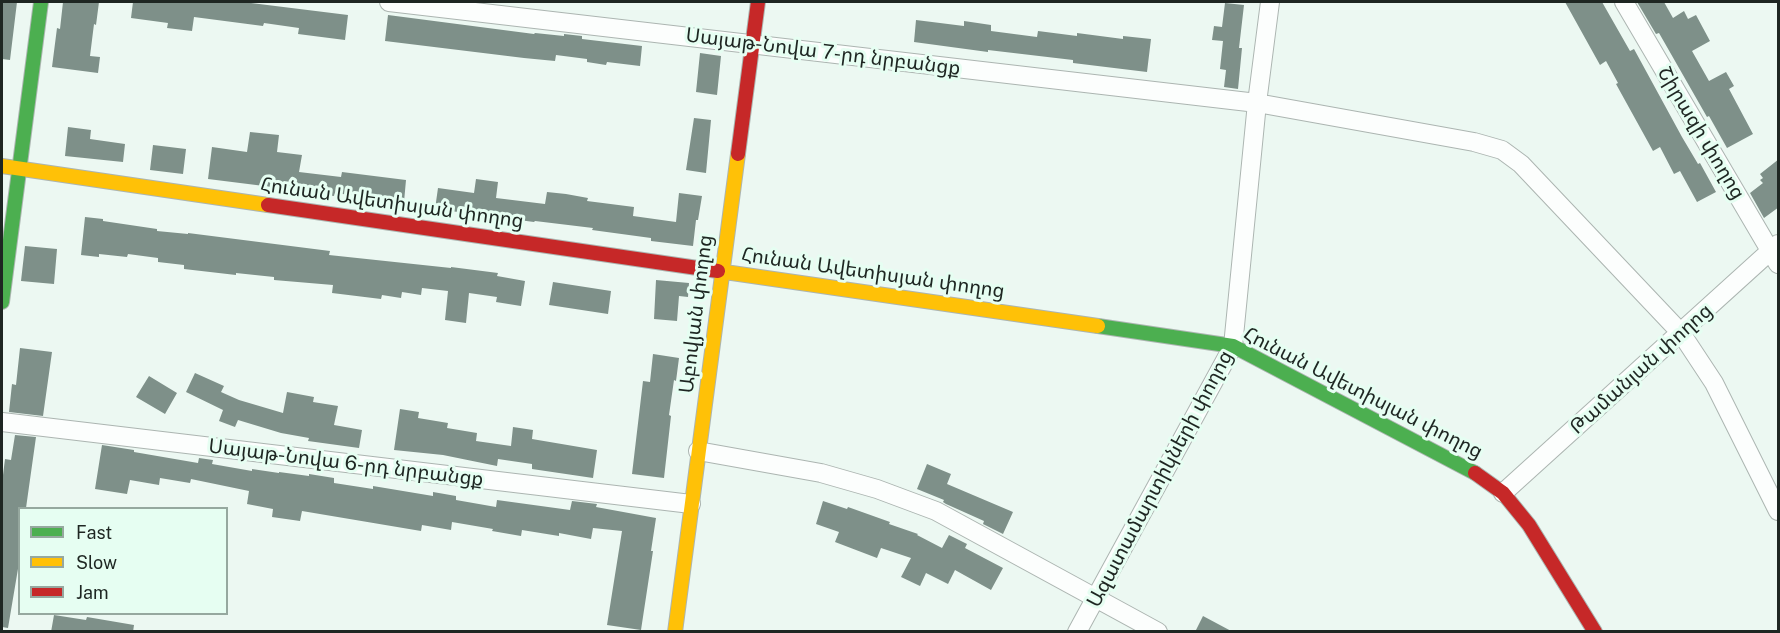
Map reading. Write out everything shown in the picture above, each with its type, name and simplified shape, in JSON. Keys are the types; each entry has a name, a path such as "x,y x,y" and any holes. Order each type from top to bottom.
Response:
{"street":[{"path":"2,302 41,2"},
{"name":"Սայաթ-Նովա 7-րդ նրբանցք","path":"389,2 1257,103 1474,142 1502,150 1521,164 1681,333 1714,384 1779,511"},
{"name":"Աբովյան փողոց","path":"675,632 758,2"},
{"name":"Ազատամարտիկների փողոց","path":"1077,632 1233,346 1257,103 1270,2"},
{"name":"Շիրազի փողոց","path":"1624,2 1776,253"},
{"name":"Հունան Ավետիսյան փողոց","path":"2,166 1233,346 1477,474 1503,494 1529,525 1595,632"},
{"name":"Թամանյան փողոց","path":"1503,494 1681,333 1776,253"},
{"name":"Սայաթ-Նովա 6-րդ նրբանցք","path":"2,422 691,504"},
{"path":"698,451 821,473 936,511 1158,632"}],"building":[{"path":"2,2 17,2 10,60 2,59"},
{"path":"63,2 99,2 90,56 100,57 98,73 52,67"},
{"path":"133,2 243,2 348,15 345,40 298,34 299,28 194,17 192,31 167,28 168,23 131,18"},
{"path":"1565,2 1602,2 1630,51 1634,49 1682,137 1716,192 1697,202 1680,171 1674,174 1660,147 1653,151 1606,61 1600,65"},
{"path":"1637,2 1664,2 1673,18 1684,11 1688,19 1696,15 1710,41 1692,51 1709,81 1726,72 1734,86 1729,89 1753,134 1727,148 1659,33 1656,34"},
{"path":"1225,3 1244,5 1239,48 1242,48 1238,89 1224,87 1226,70 1220,69 1223,41 1212,40 1214,26 1222,27"},
{"path":"388,15 534,34 582,36 582,39 642,46 640,66 607,62 606,65 587,62 587,59 556,55 555,61 524,58 385,41"},
{"path":"916,20 964,26 964,21 991,25 991,31 1037,37 1038,31 1077,36 1077,33 1123,39 1123,36 1151,39 1147,72 1073,63 1073,60 914,42"},
{"path":"700,53 721,56 717,95 696,92"},
{"path":"694,118 711,120 706,173 686,170"},
{"path":"68,127 91,130 90,139 125,144 123,162 65,156"},
{"path":"250,132 279,135 277,152 302,155 299,172 341,177 342,172 406,180 404,202 335,193 334,196 306,192 306,189 208,179 212,147 247,152"},
{"path":"153,145 186,149 183,174 150,170"},
{"path":"1779,159 1779,207 1764,218 1750,193 1763,183 1760,180 1763,178 1760,174"},
{"path":"476,179 498,182 496,198 545,204 547,192 566,194 588,198 587,201 634,207 633,216 676,222 679,193 702,196 693,246 651,241 651,238 592,230 593,228 435,209 438,188 474,193"},
{"path":"85,217 157,229 157,231 330,251 329,255 498,273 497,276 525,281 521,306 496,302 497,297 469,293 466,323 445,320 448,291 422,288 421,295 402,292 401,298 382,295 381,299 332,293 333,285 184,269 184,265 158,262 158,258 128,254 127,257 81,255"},
{"path":"25,246 57,249 54,284 21,281"},
{"path":"656,280 689,283 688,297 679,296 677,321 654,319"},
{"path":"553,282 611,291 608,314 549,305"},
{"path":"20,348 52,352 43,416 9,412 12,384 16,385"},
{"path":"653,354 679,358 669,415 671,416 664,478 632,474 643,381 650,382"},
{"path":"195,373 224,386 221,392 239,400 283,413 287,392 314,397 313,402 338,406 334,425 362,430 359,448 308,441 309,438 281,433 238,420 235,427 219,421 223,410 186,392"},
{"path":"149,376 177,393 165,414 136,397"},
{"path":"400,409 419,412 418,418 448,423 447,428 477,433 476,441 511,446 513,427 533,430 532,439 597,450 593,478 532,469 532,464 498,459 497,466 443,455 394,450"},
{"path":"15,435 36,437 26,507 18,507 18,569 8,628 2,627 2,483 5,459 11,460"},
{"path":"102,445 198,463 199,458 213,460 212,464 252,471 252,469 334,478 334,483 373,489 373,486 433,496 433,492 456,496 456,500 496,507 497,500 570,510 572,501 597,504 596,507 656,518 641,630 607,625 622,531 593,528 591,539 559,533 559,536 522,530 521,536 452,522 451,530 422,525 421,531 302,511 300,521 272,517 273,509 247,504 249,491 191,479 190,483 160,478 159,485 130,480 127,494 95,489"},
{"path":"927,464 951,474 947,484 1013,512 1003,534 983,524 984,521 946,504 944,500 917,489"},
{"path":"823,501 890,522 889,524 918,534 942,548 949,535 967,544 965,548 1003,568 991,590 955,570 948,584 926,573 920,586 901,577 911,558 881,548 877,558 835,542 839,532 816,524"},
{"path":"54,615 86,620 87,617 134,625 133,632 51,632"},
{"path":"1203,616 1233,632 1195,632"}],"traffic: fast":[{"path":"2,302 41,2"},
{"path":"1098,326 1233,346 1475,473"}],"traffic: slow":[{"path":"675,632 738,154"},
{"path":"2,166 268,205"},
{"path":"718,271 1098,326"}],"traffic: jam":[{"path":"738,154 758,2"},
{"path":"268,205 718,271"},
{"path":"1475,473 1503,493 1529,525 1595,632"}]}
